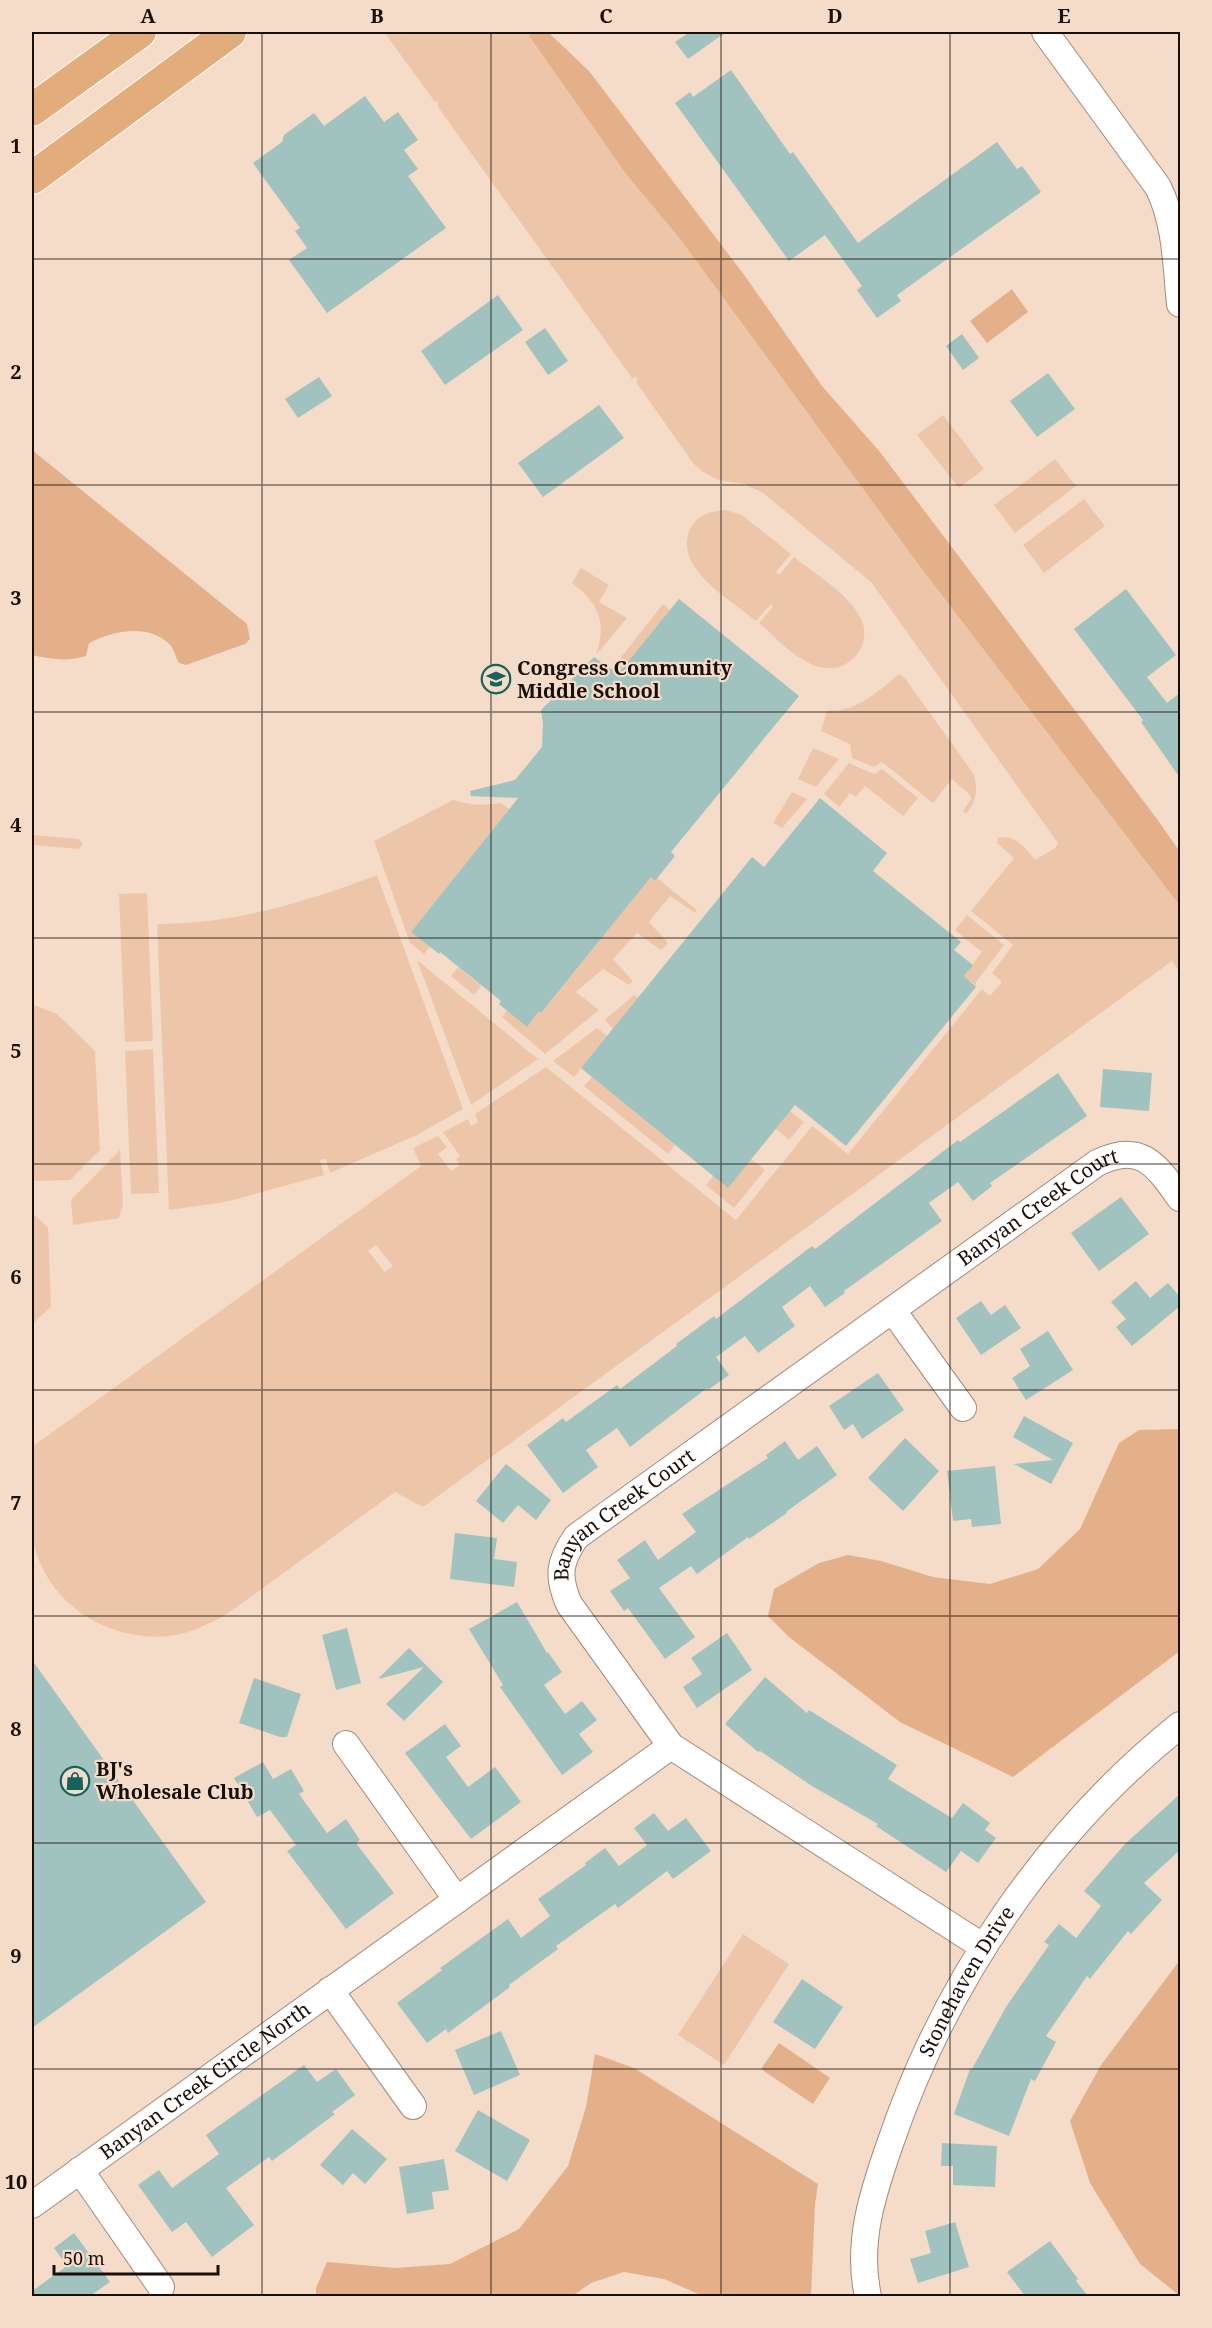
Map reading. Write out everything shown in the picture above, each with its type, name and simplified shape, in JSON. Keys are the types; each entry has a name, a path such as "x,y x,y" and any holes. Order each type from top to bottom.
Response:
{"main road":[{"path":"32,110 140,32"},
{"path":"32,178 230,32"}],"street":[{"path":"1045,32 1158,187 1166,203 1173,236 1180,304"},
{"name":"Banyan Creek Court","path":"982,1946 671,1746 569,1604 561,1587 561,1570 566,1552 576,1537 1097,1162 1112,1155 1128,1153 1144,1158 1161,1171 1180,1198"},
{"path":"893,1311 963,1408"},
{"name":"Stonehaven Drive","path":"868,2296 863,2268 863,2250 877,2182 904,2102 925,2053 982,1946 1022,1890 1066,1836 1126,1773 1180,1725"},
{"path":"346,1744 457,1900"},
{"name":"Banyan Creek Circle North","path":"32,2205 671,1746"},
{"name":"Banyan Creek Circle North","path":"330,1990 413,2106"},
{"name":"Banyan Creek Circle North","path":"80,2170 161,2287"}],"shaded area":[{"path":"384,32 530,32 532,34 529,36 626,174 681,240 918,564 1180,906 1180,973 1172,961 423,1507 395,1492 220,1618 176,1635 147,1636 126,1633 106,1627 87,1617 70,1604 44,1572 36,1552 31,1526 32,1447 421,1166 413,1148 438,1136 447,1147 438,1154 451,1171 460,1165 456,1159 460,1156 443,1132 468,1119 471,1126 478,1122 475,1114 546,1067 736,1220 812,1126 848,1154 982,989 990,996 1002,982 992,973 1013,945 971,911 1014,858 997,843 998,838 1014,840 1024,846 1035,860 1055,848 1058,843 871,582 763,493 744,484 718,480 703,472 693,463 636,382 638,380 636,377 632,378 438,107 438,101 435,102","holes":["376,1245 393,1266 385,1272 368,1251"]},
{"path":"530,32 548,32 589,71 745,276 822,386 880,452 1157,819 1180,852 1180,906 918,564 681,240 626,174 529,36"},
{"path":"1012,289 1028,312 987,343 970,321"},
{"path":"943,415 984,469 959,488 917,435"},
{"path":"32,450 247,624 250,639 245,644 186,665 179,663 171,646 162,638 142,631 120,632 98,639 89,643 86,656 79,658 59,659 32,655"},
{"path":"1055,459 1076,486 1015,533 994,505"},
{"path":"1084,499 1105,526 1044,573 1023,545"},
{"path":"726,510 742,515 791,554 776,572 779,575 794,557 838,591 853,606 863,623 864,632 860,650 851,661 832,668 809,663 787,648 759,623 773,607 771,604 756,621 719,593 697,570 689,557 687,544 690,529 696,520 705,515"},
{"path":"581,568 609,585 599,602 627,618 596,655 601,633 598,614 589,598 572,583"},
{"path":"663,604 672,612 569,734 589,693 615,665"},
{"path":"899,674 904,677 973,773 976,784 975,795 966,814 963,811 971,799 969,794 952,779 933,803 882,762 874,767 852,758 850,744 821,731 827,711 848,708 866,700"},
{"path":"813,748 839,759 816,787 798,779"},
{"path":"849,763 874,774 882,769 918,798 903,816 865,786 856,797 850,793 839,807 824,794"},
{"path":"792,792 807,799 782,828 773,823"},
{"path":"453,800 477,804 501,803 509,809 411,932 430,947 424,954 410,943 374,841"},
{"path":"32,835 79,839 83,844 79,849 32,845"},
{"path":"377,875 463,1109 417,1135 330,1173 326,1159 320,1160 324,1175 226,1202 169,1210 157,924 214,920 269,910"},
{"path":"651,877 657,878 697,910 695,913 670,896 649,922 668,943 661,950 637,933 613,959 633,981 629,985 603,969 576,992 599,1010 545,1054 502,1017 507,1010 527,1026 539,1011 542,1012"},
{"path":"147,893 153,1041 125,1042 119,894"},
{"path":"967,915 1004,945 976,982 976,986 964,976 982,952 955,930"},
{"path":"417,960 538,1059 471,1105"},
{"path":"458,967 481,986 474,995 451,976"},
{"path":"634,995 638,998 613,1029 605,1020"},
{"path":"32,1004 57,1014 95,1051 100,1150 70,1180 32,1181"},
{"path":"597,1028 607,1036 574,1077 553,1061"},
{"path":"153,1049 159,1193 131,1194 125,1051"},
{"path":"592,1077 675,1145 668,1154 584,1086"},
{"path":"790,1111 804,1122 789,1140 776,1129"},
{"path":"120,1150 123,1204 119,1218 73,1225 71,1200"},
{"path":"751,1159 765,1170 734,1208 706,1185 713,1176"},
{"path":"32,1213 48,1227 51,1307 32,1324"},
{"path":"1180,1429 1180,1651 1013,1777 900,1722 789,1637 768,1616 774,1589 819,1563 848,1555 881,1561 933,1577 990,1584 1038,1569 1080,1529 1119,1443 1139,1430"},
{"path":"743,1934 789,1964 724,2065 678,2035"},
{"path":"1180,1960 1180,2296 1140,2264 1090,2183 1070,2121 1101,2065"},
{"path":"779,2043 830,2078 813,2104 761,2069"},
{"path":"595,2054 634,2068 818,2184 811,2296 703,2296 664,2279 624,2272 591,2283 572,2296 316,2296 316,2288 327,2262 395,2268 450,2264 519,2229 568,2166 586,2107"}],"building":[{"path":"690,32 726,32 688,59 675,42"},
{"path":"731,70 790,154 793,152 858,243 997,142 1017,169 1022,166 1041,192 897,295 901,301 877,318 857,290 862,286 825,235 789,261 675,103 690,92 693,97"},
{"path":"365,96 384,122 398,112 418,140 404,150 418,169 408,176 446,228 327,313 289,260 307,248 295,231 300,228 253,163 282,142 284,135 314,113 324,126"},
{"path":"498,295 523,330 445,385 421,351"},
{"path":"545,328 568,361 548,375 525,342"},
{"path":"962,334 979,358 963,370 946,346"},
{"path":"1048,373 1075,409 1037,437 1010,401"},
{"path":"319,377 332,396 298,418 285,399"},
{"path":"599,405 624,438 543,497 518,463"},
{"path":"1126,589 1176,655 1147,677 1167,703 1180,693 1180,778 1141,722 1143,720 1074,629"},
{"path":"679,599 799,696 671,852 675,856 655,881 651,877 541,1013 539,1011 527,1027 499,1004 501,1001 411,932 518,798 471,796 470,791 515,780 542,747 541,710 594,657 618,674"},
{"path":"820,798 887,853 873,871 961,942 954,950 973,965 964,976 976,987 846,1146 795,1105 728,1188 581,1068 752,857 764,867"},
{"path":"1103,1069 1152,1073 1149,1111 1100,1107"},
{"path":"1058,1073 1087,1116 990,1183 992,1186 973,1201 958,1182 929,1203 942,1221 825,1307 810,1286 782,1307 795,1326 758,1353 745,1336 716,1357 729,1375 708,1390 707,1388 630,1447 617,1428 586,1450 598,1467 563,1493 527,1445 563,1418 566,1422 617,1385 620,1389 714,1316 716,1319 812,1246 815,1249 958,1140 960,1142"},
{"path":"1121,1197 1149,1234 1099,1271 1071,1233"},
{"path":"1136,1281 1150,1298 1168,1283 1180,1297 1180,1306 1132,1346 1116,1327 1126,1319 1111,1302"},
{"path":"981,1301 991,1315 1005,1305 1021,1328 981,1355 956,1318"},
{"path":"1048,1331 1073,1370 1026,1400 1012,1378 1030,1366 1020,1349"},
{"path":"878,1373 904,1410 862,1439 853,1424 844,1430 829,1406"},
{"path":"1024,1416 1073,1443 1051,1484 1014,1464 1053,1460 1013,1437"},
{"path":"905,1438 939,1471 903,1511 868,1478"},
{"path":"785,1441 798,1460 817,1446 837,1475 787,1513 749,1539 748,1537 697,1574 691,1566 659,1588 695,1637 665,1659 628,1608 624,1611 610,1591 630,1578 617,1560 645,1540 658,1560 696,1532 682,1514 768,1458 766,1455"},
{"path":"506,1464 551,1500 536,1520 518,1505 503,1523 476,1501"},
{"path":"995,1466 1001,1524 972,1527 971,1519 953,1521 947,1471"},
{"path":"455,1533 497,1538 494,1559 517,1562 514,1587 450,1579"},
{"path":"517,1602 547,1653 562,1672 544,1685 565,1714 582,1701 597,1720 579,1734 593,1752 562,1775 500,1687 503,1685 469,1629"},
{"path":"347,1628 361,1683 336,1690 322,1635"},
{"path":"727,1633 752,1670 697,1708 683,1687 702,1674 691,1658"},
{"path":"409,1648 443,1682 404,1721 386,1704 424,1667 378,1679"},
{"name":"BJ's Wholesale Club","path":"32,1660 206,1902 32,2028"},
{"path":"765,1677 807,1713 809,1710 897,1765 888,1779 952,1818 963,1803 990,1823 985,1830 996,1838 978,1863 961,1851 946,1872 876,1826 878,1824 812,1786 760,1751 758,1752 725,1724"},
{"path":"254,1678 301,1694 287,1737 280,1737 239,1723"},
{"path":"445,1724 461,1746 446,1757 468,1787 495,1767 521,1802 471,1839 405,1753"},
{"path":"263,1762 273,1779 291,1769 304,1791 299,1794 327,1833 346,1819 360,1840 356,1843 394,1893 346,1929 287,1851 296,1845 270,1810 257,1817 234,1778"},
{"path":"1180,1794 1180,1850 1144,1883 1162,1900 1131,1934 1128,1931 1090,1979 1087,1976 1046,2036 1056,2042 1035,2081 1031,2079 1009,2136 954,2114 970,2069 1006,2007 1049,1945 1044,1942 1059,1924 1076,1938 1101,1906 1084,1891 1125,1844"},
{"path":"654,1813 668,1831 686,1818 711,1851 673,1879 667,1871 618,1908 615,1904 556,1946 558,1949 448,2033 446,2029 427,2043 397,2003 442,1970 440,1968 508,1919 521,1938 550,1916 538,1899 586,1865 585,1863 605,1848 619,1866 647,1845 634,1828"},
{"path":"802,1979 843,2007 815,2049 773,2022"},
{"path":"501,2031 520,2075 474,2095 455,2050"},
{"path":"304,2065 317,2082 336,2069 355,2095 332,2112 335,2114 272,2161 269,2157 226,2188 254,2225 212,2257 186,2222 172,2232 138,2185 159,2170 172,2188 219,2154 206,2135"},
{"path":"478,2110 530,2140 507,2181 455,2151"},
{"path":"352,2129 387,2159 365,2184 353,2173 343,2185 320,2165"},
{"path":"942,2143 997,2146 995,2187 953,2185 953,2166 941,2166"},
{"path":"444,2159 449,2190 432,2192 434,2209 407,2214 399,2167"},
{"path":"955,2222 969,2267 918,2283 910,2259 931,2253 925,2231"},
{"path":"74,2233 110,2282 90,2296 32,2296 32,2291 67,2266 54,2248"},
{"path":"1050,2241 1088,2296 1025,2296 1007,2272"}],"place":[{"name":"Congress Community Middle School","path":"496,679"},
{"name":"BJ's Wholesale Club","path":"75,1781"}]}
